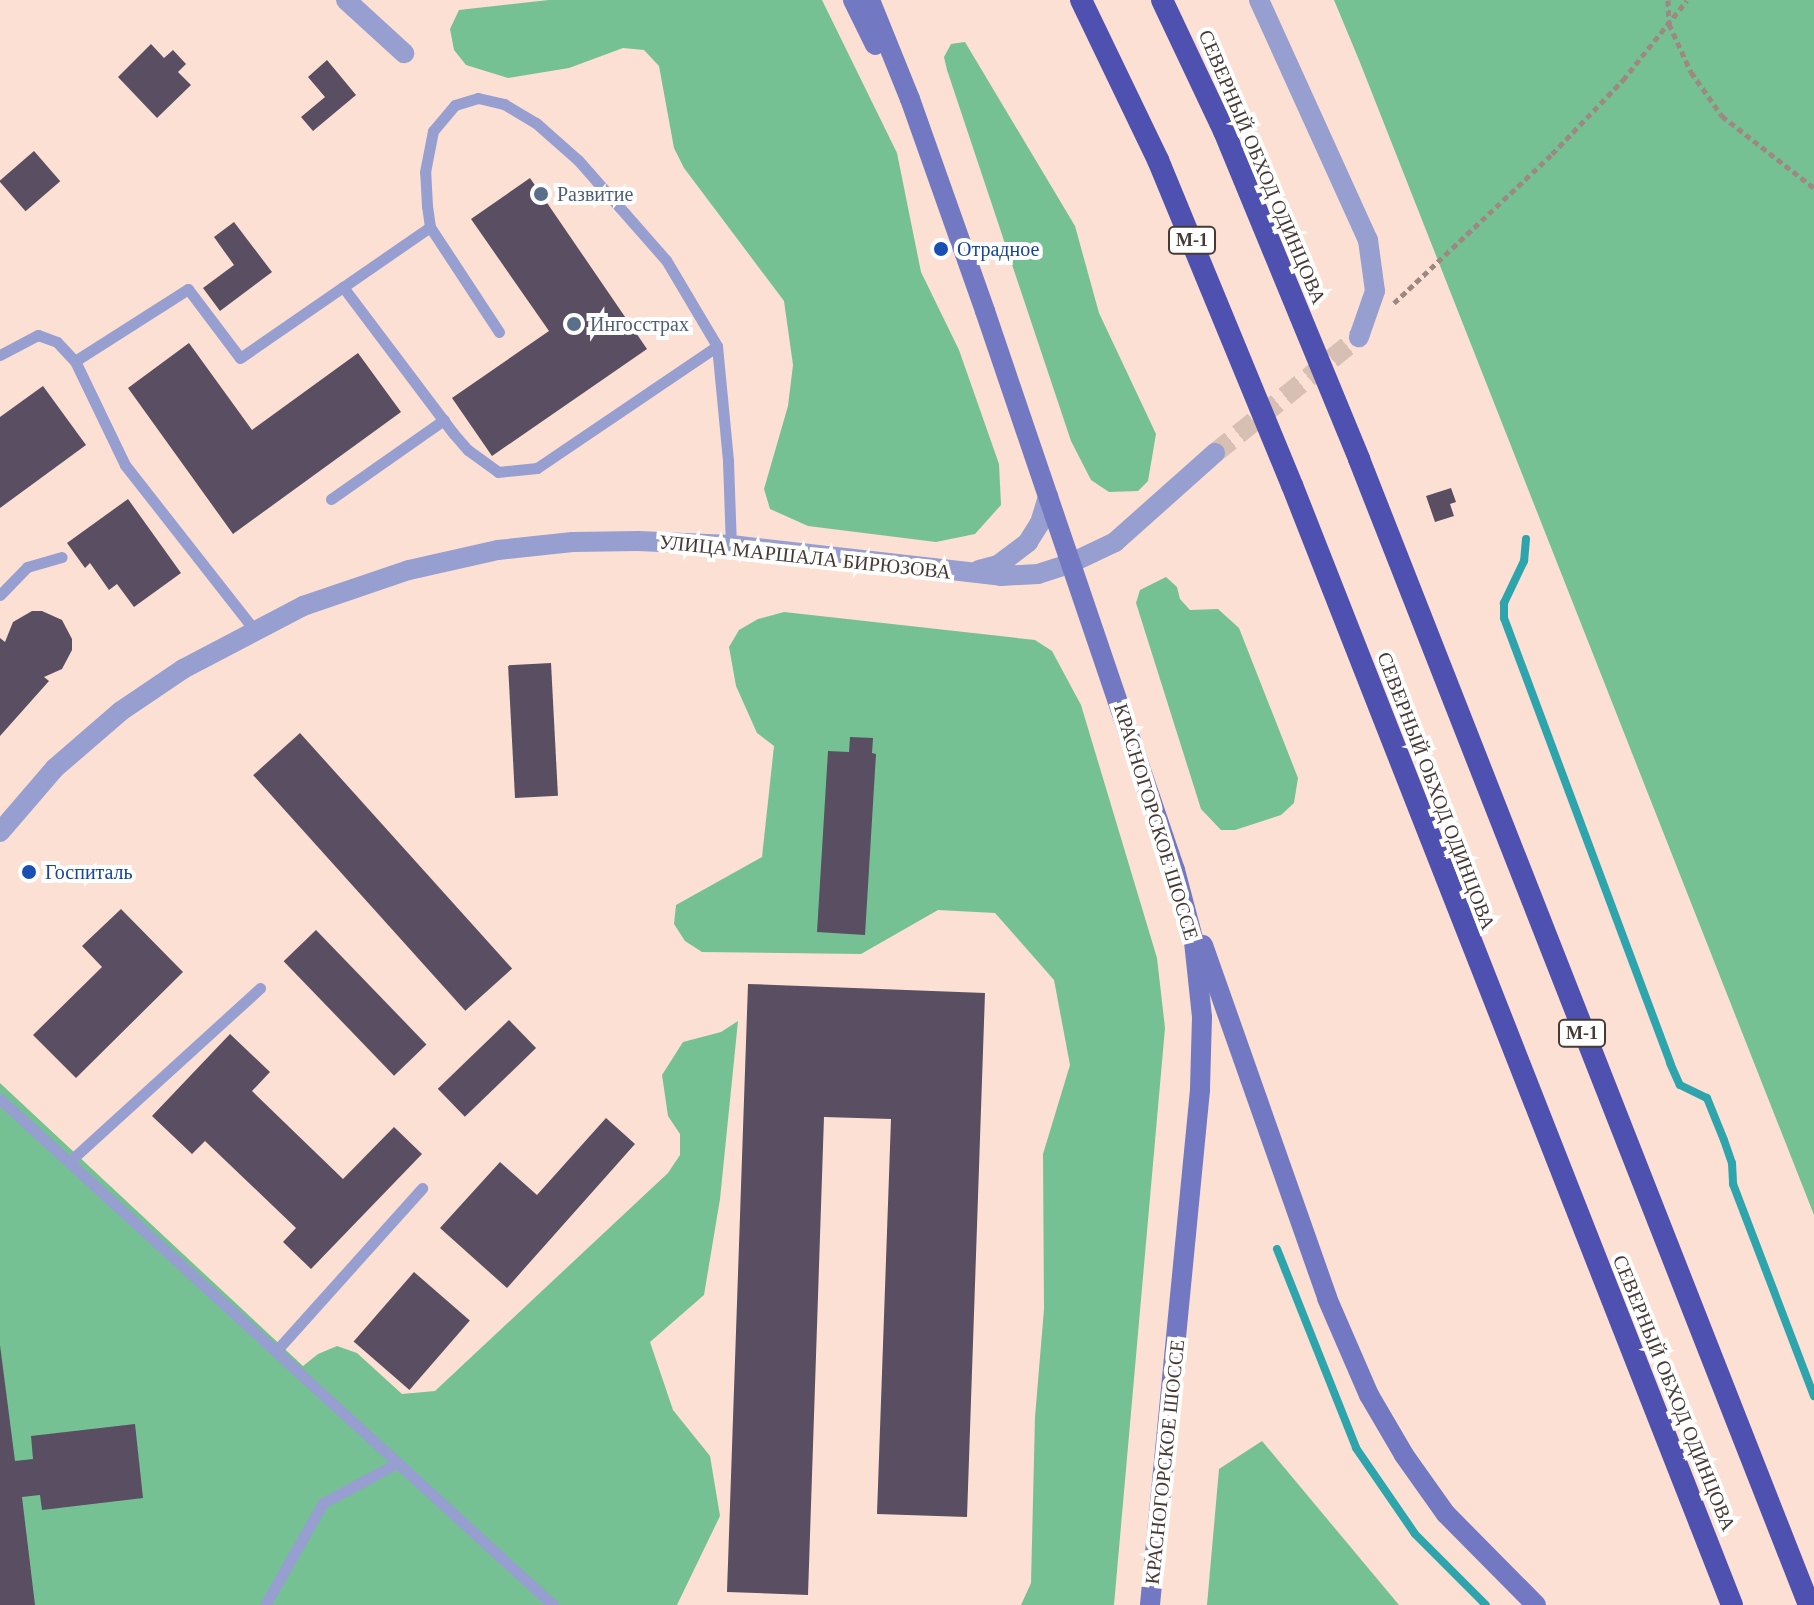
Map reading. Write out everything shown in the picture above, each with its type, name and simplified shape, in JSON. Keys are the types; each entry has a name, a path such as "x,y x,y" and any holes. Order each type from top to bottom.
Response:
{"highway":[{"name":"СЕВЕРНЫЙ ОБХОД ОДИНЦОВА","path":"1081,0 1158,160 1274,441 1732,1605"},
{"name":"СЕВЕРНЫЙ ОБХОД ОДИНЦОВА","path":"1162,0 1230,144 1359,459 1809,1605"}],"main road":[{"path":"853,0 949,209"},
{"path":"870,0 949,209"},
{"name":"КРАСНОГОРСКОЕ ШОССЕ","path":"949,209 1175,870 1196,954 1202,1054 1150,1605"},
{"path":"1175,870 1354,1364 1385,1425 1446,1514 1536,1605"}],"street":[{"path":"346,0 404,53"},
{"path":"1259,0 1368,240 1375,291 1359,337"},
{"name":"УЛИЦА МАРШАЛА БИРЮЗОВА","path":"0,832 55,768 121,711 183,669 303,606 409,570 498,550 573,542 731,545 954,572 1001,576 1038,574 1071,563 1115,542 1215,453"},
{"path":"954,572 998,565 1014,555 1040,523 1048,496"}],"lane":[{"path":"499,332 430,227 425,172 433,131 455,105 478,98 504,104 536,123 578,160 666,260 717,346 728,461 731,545"},
{"path":"75,361 188,289 240,358 430,227"},
{"path":"343,287 468,450 498,472 537,468 717,346"},
{"path":"0,355 38,335 57,342 75,361 125,465 255,631"},
{"path":"331,499 444,420"},
{"path":"0,595 27,567 62,557"},
{"path":"70,1161 260,988"},
{"path":"0,1099 553,1605"},
{"path":"276,1351 422,1188"},
{"path":"265,1605 323,1503 397,1463"}],"path":[{"path":"1668,0 1669,24 1691,72 1722,116 1814,188"},
{"path":"1391,307 1552,154 1623,80 1687,0"}],"green space":[{"path":"549,0 822,0 897,153 921,272 959,350 999,464 1001,505 975,534 936,542 808,526 770,509 764,489 788,406 793,365 784,301 684,168 674,148 659,66 644,50 623,48 569,68 508,78 466,65 454,50 450,29 459,10"},
{"path":"1334,0 1814,0 1814,1215 1359,60"},
{"path":"965,42 1075,226 1099,313 1156,434 1148,481 1138,491 1109,492 1091,480 1071,441 947,70 944,57 951,44"},
{"path":"1166,577 1177,587 1180,599 1190,610 1218,609 1239,628 1298,778 1294,803 1281,815 1235,830 1221,830 1201,809 1136,603 1140,590"},
{"path":"784,612 1035,640 1052,651 1081,705 1157,958 1165,1028 1114,1605 1021,1605 1031,1583 1035,1417 1044,1309 1043,1154 1070,1065 1054,980 995,913 938,910 861,954 702,952 685,941 674,924 676,905 762,857 774,746 757,733 736,686 729,647 739,630 758,619"},
{"path":"738,1021 720,1199 704,1295 650,1342 673,1410 710,1456 720,1516 677,1605 0,1605 0,1083 303,1366 318,1354 337,1346 357,1353 402,1394 435,1391 668,1173 680,1155 680,1134 668,1116 662,1075 683,1042 721,1032"},
{"path":"1262,1441 1399,1605 1207,1605 1219,1469"}],"building":[{"path":"151,44 164,58 173,50 186,64 178,72 191,85 157,118 118,77"},
{"path":"327,60 356,95 313,131 301,117 325,97 308,77"},
{"path":"34,151 60,181 26,211 0,181"},
{"path":"530,178 647,349 492,456 452,398 549,331 471,219"},
{"path":"234,222 272,272 220,311 203,288 234,265 214,237"},
{"path":"189,343 252,430 358,353 401,412 233,534 128,388"},
{"path":"43,386 86,445 0,508 0,417"},
{"path":"1451,488 1456,502 1450,504 1454,516 1435,522 1426,496"},
{"path":"128,499 181,573 134,607 117,584 109,590 90,563 85,568 67,543"},
{"path":"32,611 42,611 62,620 72,639 72,650 62,669 44,677 49,681 0,736 0,638 5,642 13,622"},
{"path":"551,663 558,796 515,798 508,665"},
{"path":"300,733 512,969 465,1011 253,775"},
{"path":"850,737 873,738 872,753 876,754 865,935 817,932 828,751 849,752"},
{"path":"121,909 183,972 76,1078 33,1035 102,967 82,946"},
{"path":"316,930 426,1044 394,1076 284,961"},
{"path":"748,984 985,993 967,1517 877,1514 891,1119 824,1117 808,1595 727,1592"},
{"path":"509,1020 536,1048 465,1117 438,1089"},
{"path":"230,1034 270,1072 252,1091 343,1179 394,1127 422,1154 311,1269 283,1242 296,1228 205,1141 192,1154 152,1116"},
{"path":"606,1118 635,1144 507,1288 440,1228 500,1162 537,1195"},
{"path":"414,1272 470,1321 409,1390 354,1341"},
{"path":"0,1345 15,1461 33,1459 31,1436 135,1424 143,1498 42,1510 40,1495 22,1497 35,1605 0,1605"}],"waterway":[{"path":"1526,539 1524,561 1504,603 1504,618 1670,1063 1680,1085 1707,1098 1724,1140 1732,1163 1733,1184 1814,1396"},
{"path":"1277,1249 1356,1448 1415,1534 1486,1605"}],"tunnel":[{"path":"1215,453 1359,337"}],"place":[{"name":"Развитие","path":"541,194"},
{"name":"Отрадное","path":"941,249"},
{"name":"Ингосстрах","path":"574,324"},
{"name":"Госпиталь","path":"29,872"}]}
